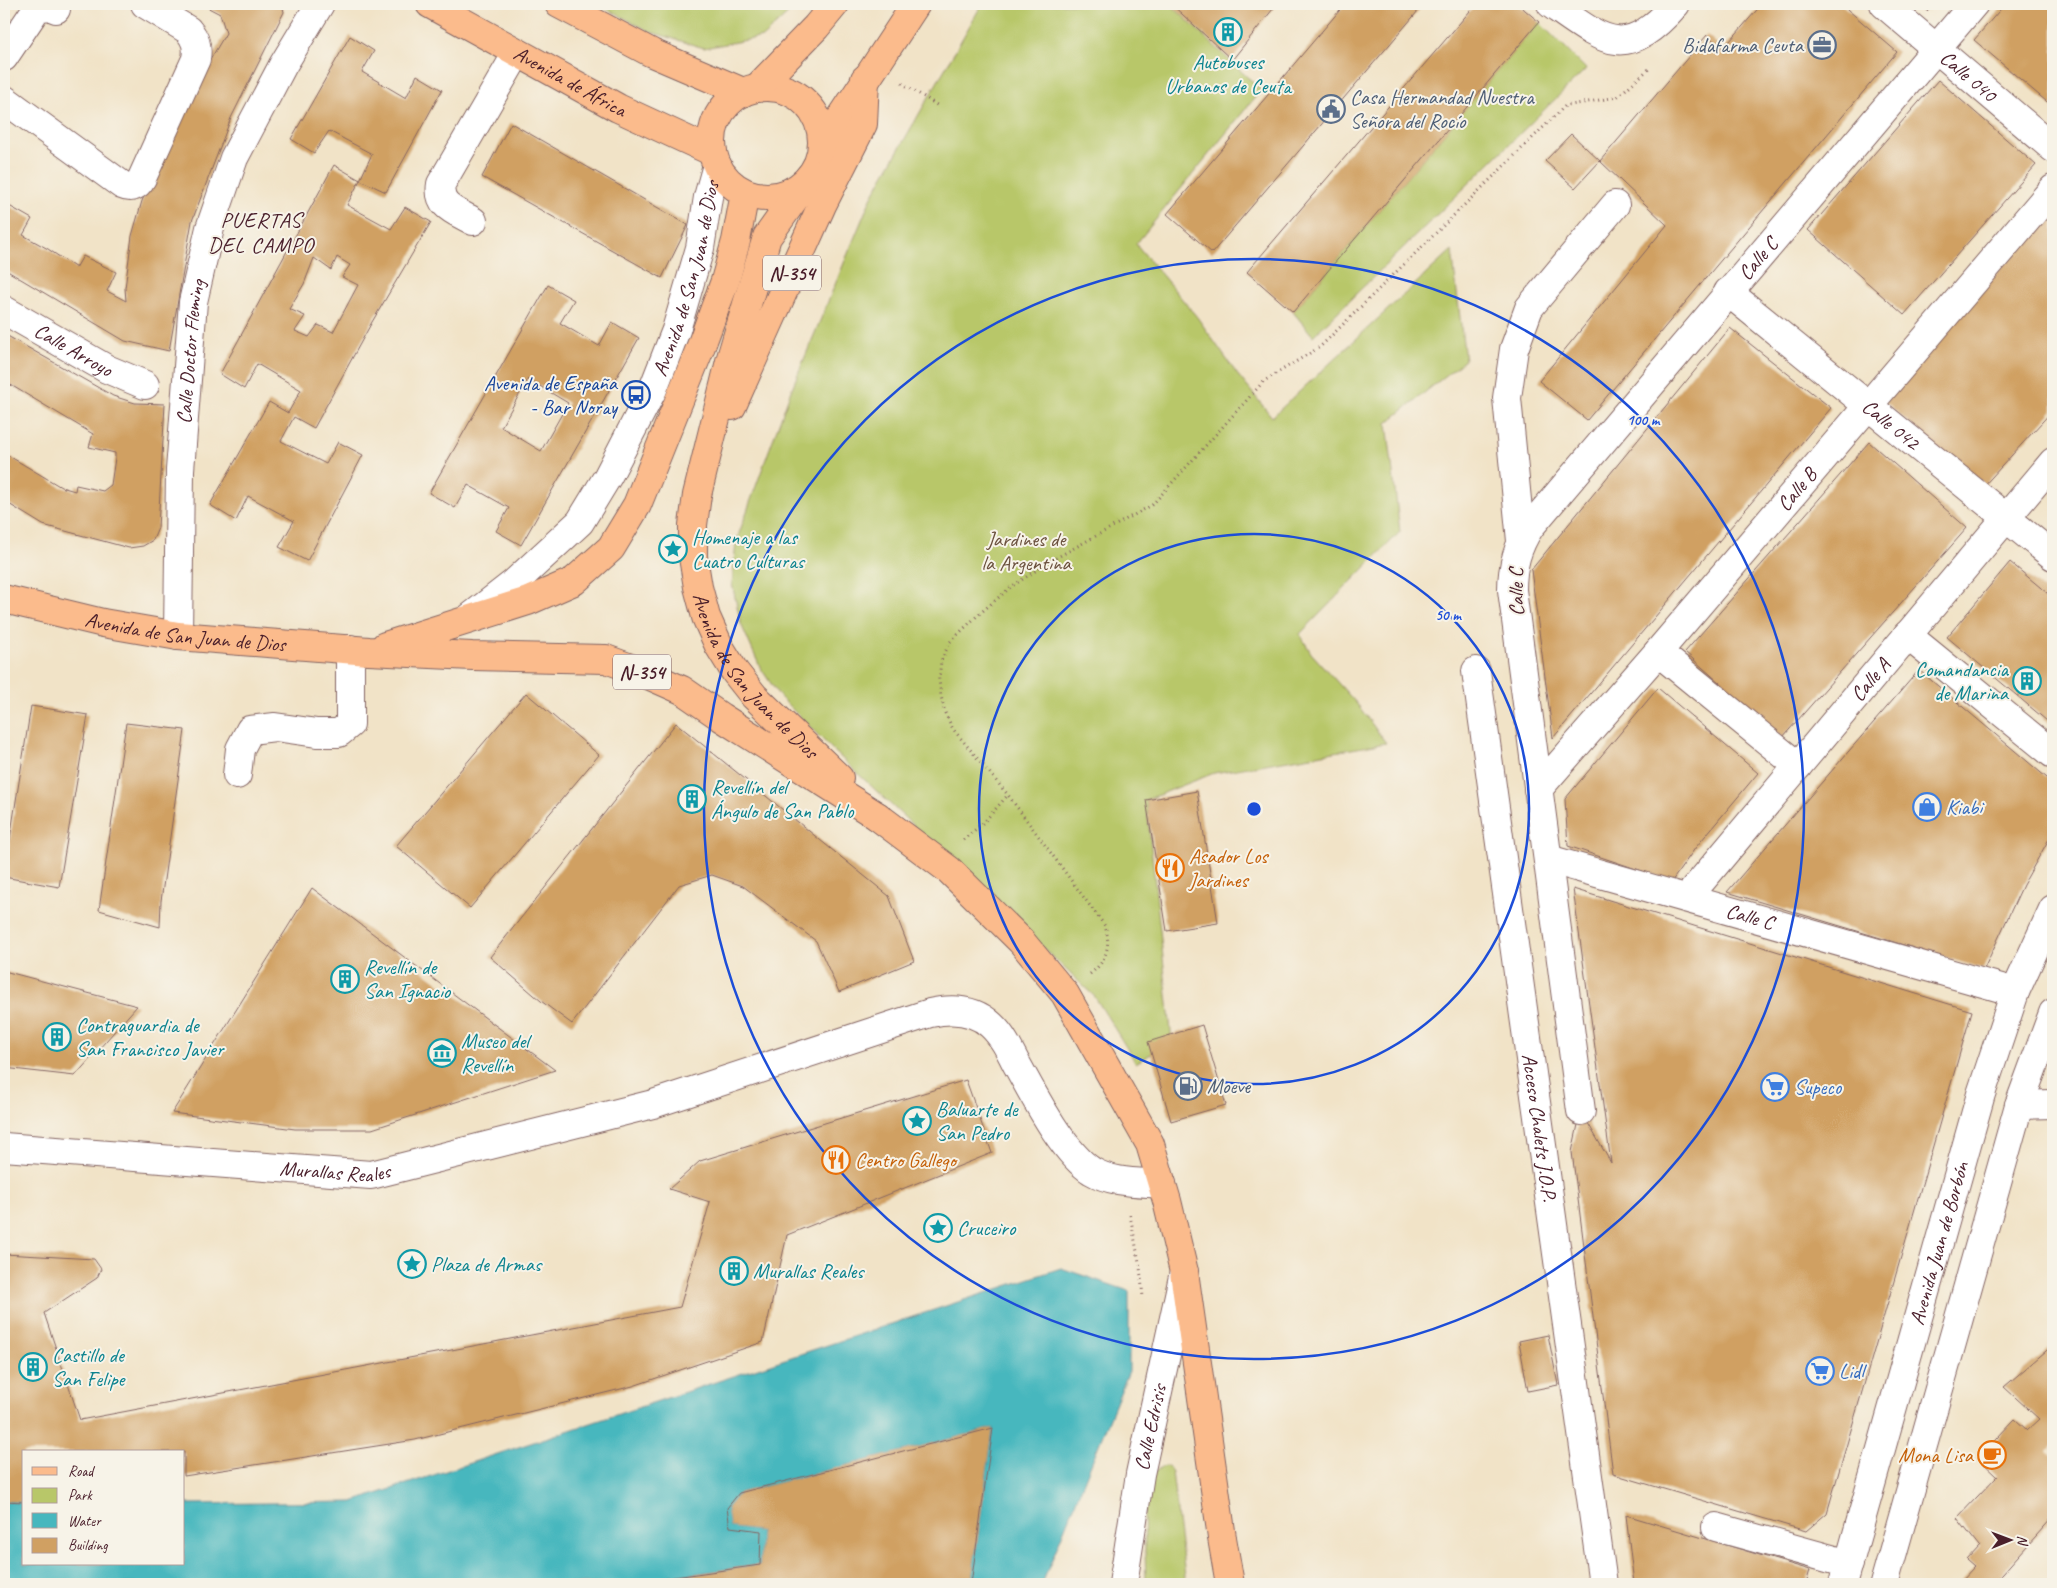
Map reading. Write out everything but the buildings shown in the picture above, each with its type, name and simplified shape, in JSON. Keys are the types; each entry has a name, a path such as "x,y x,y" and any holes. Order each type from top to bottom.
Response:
{"main road":[{"name":"Avenida de África","path":"430,4 618,108 715,158"},
{"path":"559,4 652,53 750,90"},
{"path":"715,158 712,137 718,117 731,100 750,90 816,27 835,4"},
{"name":"N-354","path":"715,158 724,177 733,186 745,193 759,197 774,197 795,189 812,174 822,147 916,4"},
{"name":"Avenida de San Juan de Dios","path":"705,465 822,205 863,124 870,72"},
{"name":"N-354","path":"750,90 771,87 785,90 798,97 809,107 816,118 821,132 822,147"},
{"name":"Avenida de San Juan de Dios","path":"812,174 767,236 730,361 697,494 693,525 694,557 698,587 706,617 719,646 735,672 754,696 878,816"},
{"name":"Avenida de San Juan de Dios","path":"359,650 528,601 574,581 611,548 637,504 701,346 732,257 745,193"},
{"name":"Avenida de San Juan de Dios","path":"4,599 103,623 178,636 359,650 472,656 606,659 682,690 721,717 878,816"},
{"name":"N-354","path":"878,816 949,870 1021,941 1065,994 1150,1144 1184,1272 1230,1584"}],"street":[{"path":"4,99 122,185 128,188 136,186 142,178 196,59 198,50 193,36 188,30 145,4"},
{"name":"Calle Doctor Fleming","path":"178,636 180,470 193,302 210,228 234,158 283,65 320,4"},
{"path":"1551,4 1601,37 1616,40 1632,39 1647,33 1660,23 1676,4"},
{"name":"Calle 040","path":"1884,4 2053,148"},
{"name":"Calle C","path":"1974,4 1530,527 1521,541 1512,574 1512,590 1548,859 2015,992"},
{"path":"4,57 37,8 49,6 56,9"},
{"path":"473,221 444,203 441,198 441,184 518,53"},
{"name":"Avenida de San Juan de Dios","path":"466,620 514,583 580,522 608,476 653,389 676,330 700,248 715,158"},
{"name":"Calle B","path":"1538,789 1658,652 2053,189"},
{"path":"1521,541 1507,398 1514,349 1529,308 1615,205"},
{"name":"Calle 042","path":"1728,292 2053,556"},
{"name":"Calle Arroyo","path":"4,310 107,369 145,385"},
{"name":"Calle A","path":"1687,898 2053,462"},
{"path":"1907,635 2053,754"},
{"path":"237,775 240,749 250,730 275,727 317,733 339,733 350,724 359,650"},
{"path":"1658,652 1798,766"},
{"name":"Acceso Chalets J.O.P.","path":"1476,671 1603,1584"},
{"path":"1548,859 1582,1111"},
{"name":"Avenida Juan de Borbón","path":"1846,1574 1981,1094 2015,992 2053,909"},
{"name":"Murallas Reales","path":"4,1147 371,1175 653,1104 930,1013 961,1010 977,1016 990,1024 1001,1036 1048,1119 1081,1162 1105,1177 1162,1184"},
{"name":"Avenida Juan de Borbón","path":"1884,1584 2019,1105 2053,1013"},
{"path":"2019,1105 2053,1104"},
{"name":"Calle Edrisis","path":"1123,1584 1140,1474 1184,1272"},
{"path":"1716,1527 1846,1574"}],"path":[{"path":"1065,994 1099,966 1105,957 1108,947 1107,931 1008,794 953,729 945,713 939,678 941,661 950,642 1011,587 1047,563 1152,506 1264,381 1320,347 1564,106 1617,96 1651,68"},
{"path":"870,72 940,107"},
{"path":"938,862 984,822 1008,794"},
{"path":"1119,1180 1132,1222 1144,1302"}],"green space":[{"path":"598,4 798,4 763,37 704,48 651,32"},
{"name":"Jardines de la Argentina","path":"982,4 1170,4 1261,90 1136,244 1197,317 1237,374 1272,417 1452,250 1465,360 1387,423 1400,532 1300,634 1311,653 1357,704 1386,743 1214,773 1146,800 1172,1041 1136,1063 1095,997 833,750 780,697 760,667 741,624 732,584 736,542 752,497 790,393 871,198"},
{"path":"1539,22 1586,69 1313,336 1293,312"},
{"path":"1168,1466 1172,1472 1186,1584 1146,1584 1144,1514 1154,1473 1161,1467"}],"water":[{"path":"1061,1268 1129,1291 1129,1371 1042,1584 971,1584 993,1428 739,1493 727,1508 730,1527 761,1531 760,1565 617,1584 4,1584 4,1501 22,1502 22,1566 185,1566 185,1504 352,1502"}],"place":[{"name":"Autobuses Urbanos de Ceuta","path":"1228,32"},
{"name":"Bidafarma Ceuta","path":"1822,45"},
{"name":"Casa Hermandad Nuestra Señora del Rocío","path":"1331,109"},
{"name":"Avenida de España - Bar Noray","path":"636,395"},
{"name":"Homenaje a las Cuatro Culturas","path":"673,549"},
{"name":"Comandancia de Marina","path":"2027,681"},
{"name":"Revellín del Ángulo de San Pablo","path":"692,799"},
{"name":"Kiabi","path":"1927,807"},
{"name":"Asador Los Jardines","path":"1170,868"},
{"name":"Revellín de San Ignacio","path":"345,979"},
{"name":"Contraguardia de San Francisco Javier","path":"57,1037"},
{"name":"Museo del Revellín","path":"442,1053"},
{"name":"Moeve","path":"1188,1086"},
{"name":"Supeco","path":"1775,1087"},
{"name":"Baluarte de San Pedro","path":"917,1121"},
{"name":"Centro Gallego","path":"836,1160"},
{"name":"Cruceiro","path":"938,1228"},
{"name":"Plaza de Armas","path":"412,1264"},
{"name":"Murallas Reales","path":"734,1271"},
{"name":"Castillo de San Felipe","path":"33,1367"},
{"name":"Lidl","path":"1820,1371"},
{"name":"Mona Lisa","path":"1992,1455"}],"district":[{"name":"PUERTAS DEL CAMPO","path":"261,232"}]}
